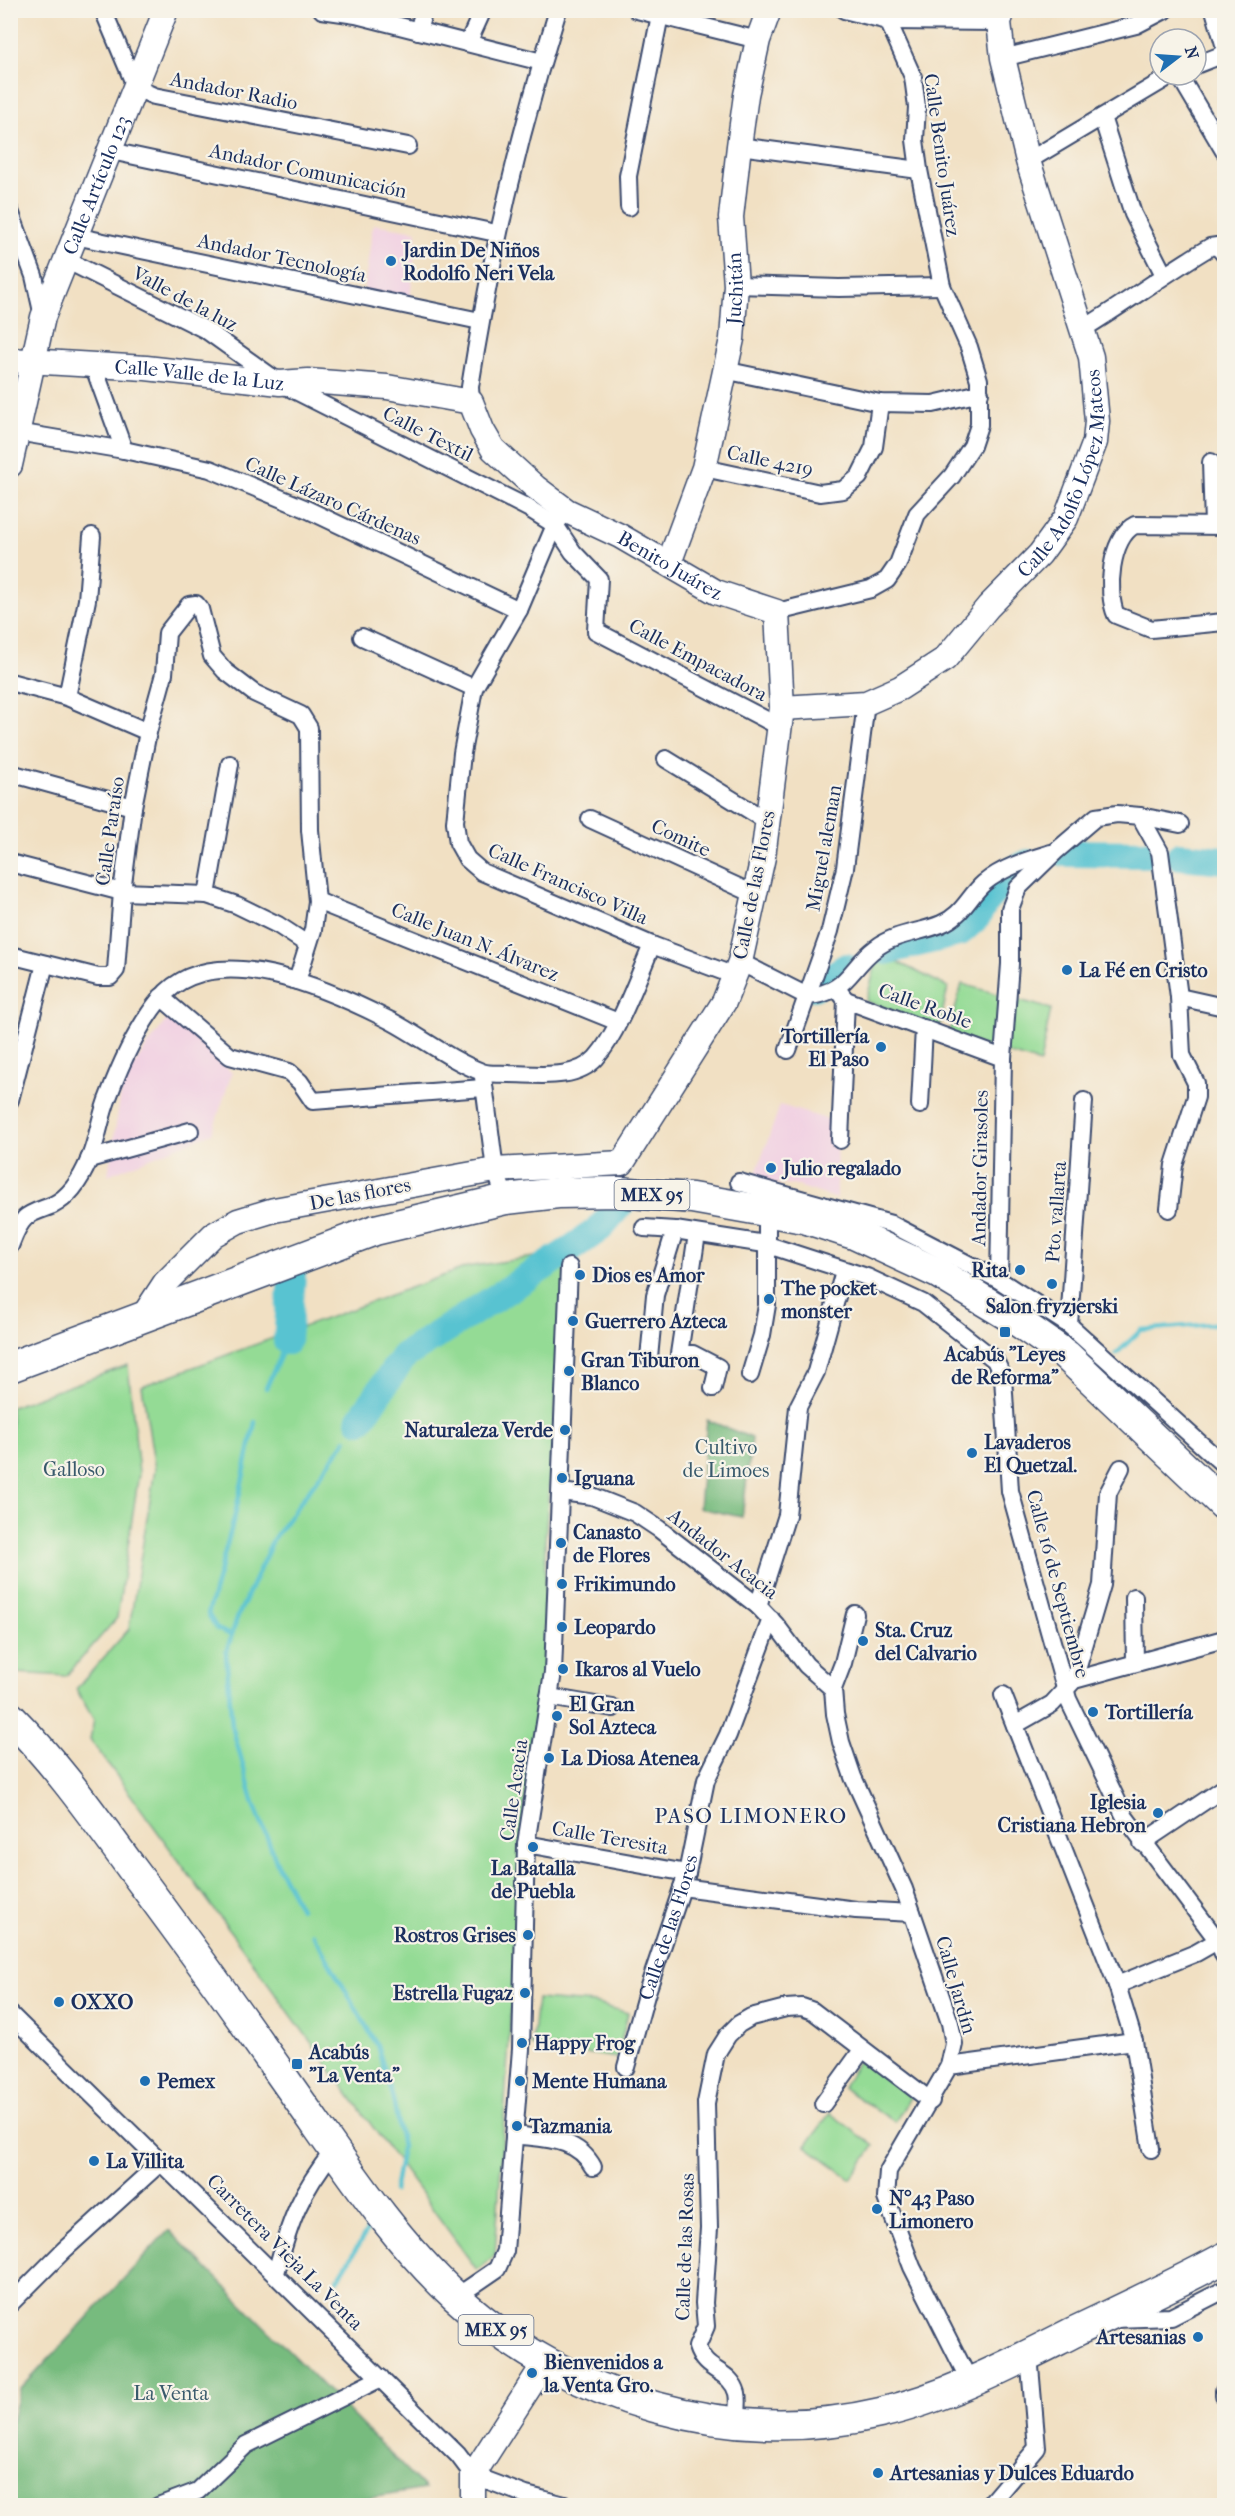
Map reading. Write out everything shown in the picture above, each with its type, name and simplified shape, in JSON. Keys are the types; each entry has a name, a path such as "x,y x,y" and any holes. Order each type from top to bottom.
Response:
{"highway":[{"name":"MEX 95","path":"10,1367 375,1230 506,1199 558,1193 618,1192 692,1198 804,1218 854,1234 938,1274 1016,1320 1066,1354 1224,1505"},
{"name":"MEX 95","path":"10,1717 48,1755 218,1984 334,2150 404,2243 456,2297 493,2328 546,2361 603,2389 655,2408 702,2419 736,2422 832,2422 881,2413 970,2382 1224,2258"}],"street":[{"path":"103,10 136,88"},
{"name":"Calle Artículo 123","path":"21,361 43,317 166,10"},
{"path":"322,10 357,13 542,62"},
{"path":"418,31 424,10"},
{"path":"468,43 483,10"},
{"path":"471,402 470,387 496,233 558,10"},
{"path":"637,10 660,13 758,40"},
{"name":"Juchitán","path":"669,563 704,468 732,339 736,285 731,217 746,95 758,40 769,10"},
{"path":"844,10 888,21 1001,16"},
{"path":"1003,58 1136,25 1166,10"},
{"path":"1214,10 1224,44"},
{"path":"629,207 628,176 660,13"},
{"name":"Calle Adolfo López Mateos","path":"781,718 866,703 900,688 945,659 988,607 1040,554 1066,518 1095,442 1097,421 1090,357 1028,160 1003,58 1001,16"},
{"name":"Calle Benito Juárez","path":"777,612 871,590 887,580 898,564 917,514 952,476 972,446 979,425 981,393 969,347 942,286 920,170 915,140 917,107 913,77 888,21"},
{"path":"1208,60 1224,54"},
{"path":"1028,160 1152,87"},
{"path":"1186,87 1224,151"},
{"name":"Andador Radio","path":"136,88 154,96 408,146"},
{"path":"1102,117 1133,214 1164,274"},
{"path":"739,146 920,170"},
{"name":"Andador Comunicación","path":"111,151 496,233"},
{"path":"10,211 34,276 43,317"},
{"name":"Andador Tecnología","path":"75,236 480,321"},
{"path":"1083,329 1127,302 1164,274 1210,248 1217,246 1224,254"},
{"name":"Valle de la luz","path":"66,260 206,330 280,383"},
{"path":"736,285 839,288 942,286"},
{"path":"10,465 16,432 21,361"},
{"name":"Calle Valle de la Luz","path":"21,361 93,365 280,383 308,381 387,387 471,402"},
{"path":"93,365 124,450"},
{"path":"724,370 880,403 933,404 981,393"},
{"name":"Calle Textil","path":"280,383 528,508 561,518"},
{"name":"Benito Juárez","path":"471,402 482,430 493,449 535,487 561,518 620,536 716,592 777,612"},
{"name":"Calle 4219","path":"704,468 820,493 843,490 860,477 874,447 880,403"},
{"name":"Calle Lázaro Cárdenas","path":"16,432 124,450 210,469 304,508 519,610"},
{"path":"1211,462 1219,525 1135,525 1125,530 1118,541 1110,586 1111,603 1116,615 1151,629 1224,622"},
{"name":"Calle Francisco Villa","path":"561,518 519,610 474,688 462,753 455,822 458,843 467,859 482,872 652,945 737,969 807,996"},
{"name":"Calle Empacadora","path":"561,518 573,552 599,579 596,631 781,718"},
{"path":"67,697 87,600 92,536"},
{"name":"Calle Paraíso","path":"10,955 98,977 110,977 116,970 122,892 133,807 148,732 164,674 166,633 189,605 196,604 200,609 212,656 225,671 254,693 301,715 309,728 310,830 317,901"},
{"name":"Calle de las Flores","path":"622,1163 724,1002 737,969 756,895 781,718 777,612"},
{"path":"362,637 474,688"},
{"path":"10,682 67,697 148,732"},
{"name":"Miguel aleman","path":"788,1050 830,931 845,868 866,703"},
{"path":"666,759 767,821"},
{"path":"207,895 230,764"},
{"path":"10,773 133,807"},
{"name":"Andador Girasoles","path":"999,1280 1002,1058 1010,964 1010,909 1018,888 1055,852 1096,818 1117,814 1180,824"},
{"path":"1140,816 1160,852 1179,997 1182,1055 1196,1083 1196,1096 1174,1166 1169,1209"},
{"name":"Comite","path":"590,819 756,895"},
{"path":"840,1140 841,995 876,948 899,936 942,924 965,908 983,884 1003,871 1055,852"},
{"path":"10,863 122,892 207,895 237,905 278,925 308,944"},
{"path":"297,981 313,930 317,901"},
{"name":"Calle Juan N. Álvarez","path":"317,901 618,1022"},
{"path":"161,997 230,1056 289,1072 300,1082 313,1101 575,1071 595,1059 618,1022 652,945"},
{"path":"10,1100 45,964"},
{"path":"10,1246 14,1228 26,1217 56,1203 76,1186 89,1160 108,1095 145,1020 161,997 185,979 215,970 249,969 297,981 390,1021 483,1080"},
{"path":"807,996 841,995"},
{"name":"Calle Roble","path":"841,995 1002,1058"},
{"path":"1179,997 1224,1007"},
{"path":"920,1105 924,1028"},
{"path":"483,1080 495,1170 506,1199"},
{"name":"Pto. vallarta","path":"1069,1325 1084,1101"},
{"path":"89,1160 190,1131"},
{"name":"De las flores","path":"142,1318 165,1283 213,1235 238,1221 274,1210 495,1170 622,1163"},
{"path":"739,1182 891,1224 999,1280 1069,1325 1224,1465"},
{"path":"750,1376 762,1335 766,1305 767,1210"},
{"path":"644,1228 675,1230 765,1245 844,1270 816,1372 798,1407 787,1515 758,1606"},
{"path":"649,1358 655,1295 675,1230"},
{"path":"697,1234 679,1353 693,1354 718,1367 713,1388"},
{"name":"Calle Acacia","path":"456,2297 497,2269 505,2251 521,2049 526,1844 553,1672 568,1267"},
{"name":"Calle 16 de Septiembre","path":"844,1270 867,1277 924,1303 995,1360 1003,1377 1010,1491 1070,1686 1125,1817 1142,1843 1222,1945"},
{"path":"1070,1686 1102,1585 1108,1493 1121,1468"},
{"name":"Andador Acacia","path":"561,1492 592,1496 635,1513 758,1606 771,1619 806,1665 833,1689"},
{"path":"1134,1597 1135,1663"},
{"path":"833,1689 843,1664 855,1614"},
{"name":"Calle de las Flores","path":"626,2067 646,1995 684,1880 706,1780 728,1735 771,1619"},
{"path":"1015,1725 1052,1704 1070,1686 1135,1663 1158,1659 1224,1640"},
{"name":"Calle Jardín","path":"833,1689 835,1714 850,1768 890,1855 912,1913 950,2024 954,2044 950,2066 888,2171 886,2198 912,2267 970,2382"},
{"path":"1003,1695 1118,1985 1134,2041 1151,2149"},
{"path":"549,1697 612,1708"},
{"path":"1142,1843 1224,1788"},
{"name":"Calle Teresita","path":"526,1844 684,1880 856,1910 912,1913"},
{"path":"1118,1985 1222,1945"},
{"name":"Calle de las Rosas","path":"736,2422 737,2391 729,2377 711,2369 701,2360 697,2347 706,2326 704,2303 709,2228 705,2103 716,2054 728,2035 739,2024 771,2011 802,2007 813,2011 931,2101"},
{"name":"Carretera Vieja La Venta","path":"10,2014 276,2273 458,2455 473,2475"},
{"path":"950,2066 1134,2041"},
{"path":"823,2104 862,2050"},
{"path":"514,2135 563,2142 577,2147 593,2167"},
{"path":"276,2273 290,2219 309,2181 334,2150"},
{"path":"10,2304 64,2250 162,2161"},
{"path":"1099,2320 1171,2317 1224,2290"},
{"path":"988,2505 1037,2448 1029,2355"},
{"path":"473,2505 473,2475 546,2361"},
{"path":"158,2505 198,2491 246,2445 381,2378"},
{"path":"1224,2390 1224,2396"},
{"path":"473,2475 526,2495 568,2505"}],"shaded area":[{"path":"878,11 995,11 994,15"},
{"name":"Jardin De Niños Rodolfo Neri Vela","path":"373,224 417,231 410,300 364,291"},
{"path":"174,1017 232,1073 212,1133 108,1175 123,1080 167,1019"},
{"path":"780,1105 836,1122 837,1199 795,1185 753,1182"}],"green space":[{"path":"879,953 948,987 939,1029 866,1001"},
{"path":"962,984 1051,1009 1040,1063 948,1035"},
{"path":"567,1252 545,1541 545,1673 525,1795 495,2255 477,2270 90,1739 94,1720 76,1689 129,1629 155,1469 142,1386 467,1267"},
{"name":"Galloso","path":"128,1365 139,1473 117,1618 66,1676 15,1673 10,1670 11,1407"},
{"name":"Cultivo de Limoes","path":"707,1420 752,1438 742,1517 699,1508"},
{"path":"537,1999 594,2003 628,2013 617,2058 532,2045"},
{"path":"858,2061 914,2091 895,2122 843,2088"},
{"path":"830,2113 874,2146 851,2179 806,2146"},
{"name":"La Venta","path":"169,2230 425,2489 346,2502 346,2506 11,2506 11,2423 20,2390"}],"waterway":[{"path":"1065,853 1149,854"},
{"path":"1180,856 1224,860"},
{"path":"886,951 959,933 977,917 986,900 1018,868 1028,863"},
{"path":"814,987 846,967"},
{"path":"360,1420 404,1356 567,1252 599,1229 623,1201"},
{"path":"287,1341 293,1263 314,1256"},
{"path":"1116,1354 1141,1330 1224,1323"},
{"path":"266,1388 287,1341"},
{"path":"231,1635 217,1629 208,1614 235,1515 255,1422"},
{"path":"300,1909 279,1868 254,1804 232,1726 226,1653 237,1618 274,1538 346,1440"},
{"path":"313,1934 377,2045 393,2099 402,2147 394,2191"},
{"path":"337,2280 370,2226"}],"place":[{"name":"Jardin De Niños Rodolfo Neri Vela","path":"391,261"},
{"name":"La Fé en Cristo","path":"1067,970"},
{"name":"Tortillería El Paso","path":"881,1047"},
{"name":"Julio regalado","path":"771,1168"},
{"name":"Rita","path":"1020,1270"},
{"name":"Dios es Amor","path":"580,1275"},
{"name":"Salon fryzjerski","path":"1052,1284"},
{"name":"The pocket monster","path":"769,1299"},
{"name":"Guerrero Azteca","path":"573,1321"},
{"name":"Acabús \"Leyes de Reforma\"","path":"1005,1332"},
{"name":"Gran Tiburon Blanco","path":"569,1371"},
{"name":"Naturaleza Verde","path":"565,1430"},
{"name":"Lavaderos El Quetzal.","path":"972,1453"},
{"name":"Iguana","path":"562,1478"},
{"name":"Canasto de Flores","path":"561,1543"},
{"name":"Frikimundo","path":"562,1584"},
{"name":"Leopardo","path":"562,1627"},
{"name":"Sta. Cruz del Calvario","path":"863,1641"},
{"name":"Ikaros al Vuelo","path":"563,1669"},
{"name":"Tortillería","path":"1093,1712"},
{"name":"El Gran Sol Azteca","path":"557,1716"},
{"name":"La Diosa Atenea","path":"549,1758"},
{"name":"Iglesia Cristiana Hebron","path":"1158,1813"},
{"name":"La Batalla de Puebla","path":"533,1847"},
{"name":"Rostros Grises","path":"528,1935"},
{"name":"Estrella Fugaz","path":"525,1993"},
{"name":"OXXO","path":"59,2002"},
{"name":"Happy Frog","path":"522,2043"},
{"name":"Acabús \"La Venta\"","path":"297,2064"},
{"name":"Pemex","path":"145,2081"},
{"name":"Mente Humana","path":"520,2081"},
{"name":"Tazmania","path":"517,2126"},
{"name":"La Villita","path":"94,2161"},
{"name":"N°43 Paso Limonero","path":"877,2209"},
{"name":"Artesanias","path":"1198,2337"},
{"name":"Bienvenidos a la Venta Gro.","path":"532,2373"},
{"name":"Artesanias y Dulces Eduardo","path":"878,2473"}],"district":[{"name":"PASO LIMONERO","path":"751,1816"}]}
